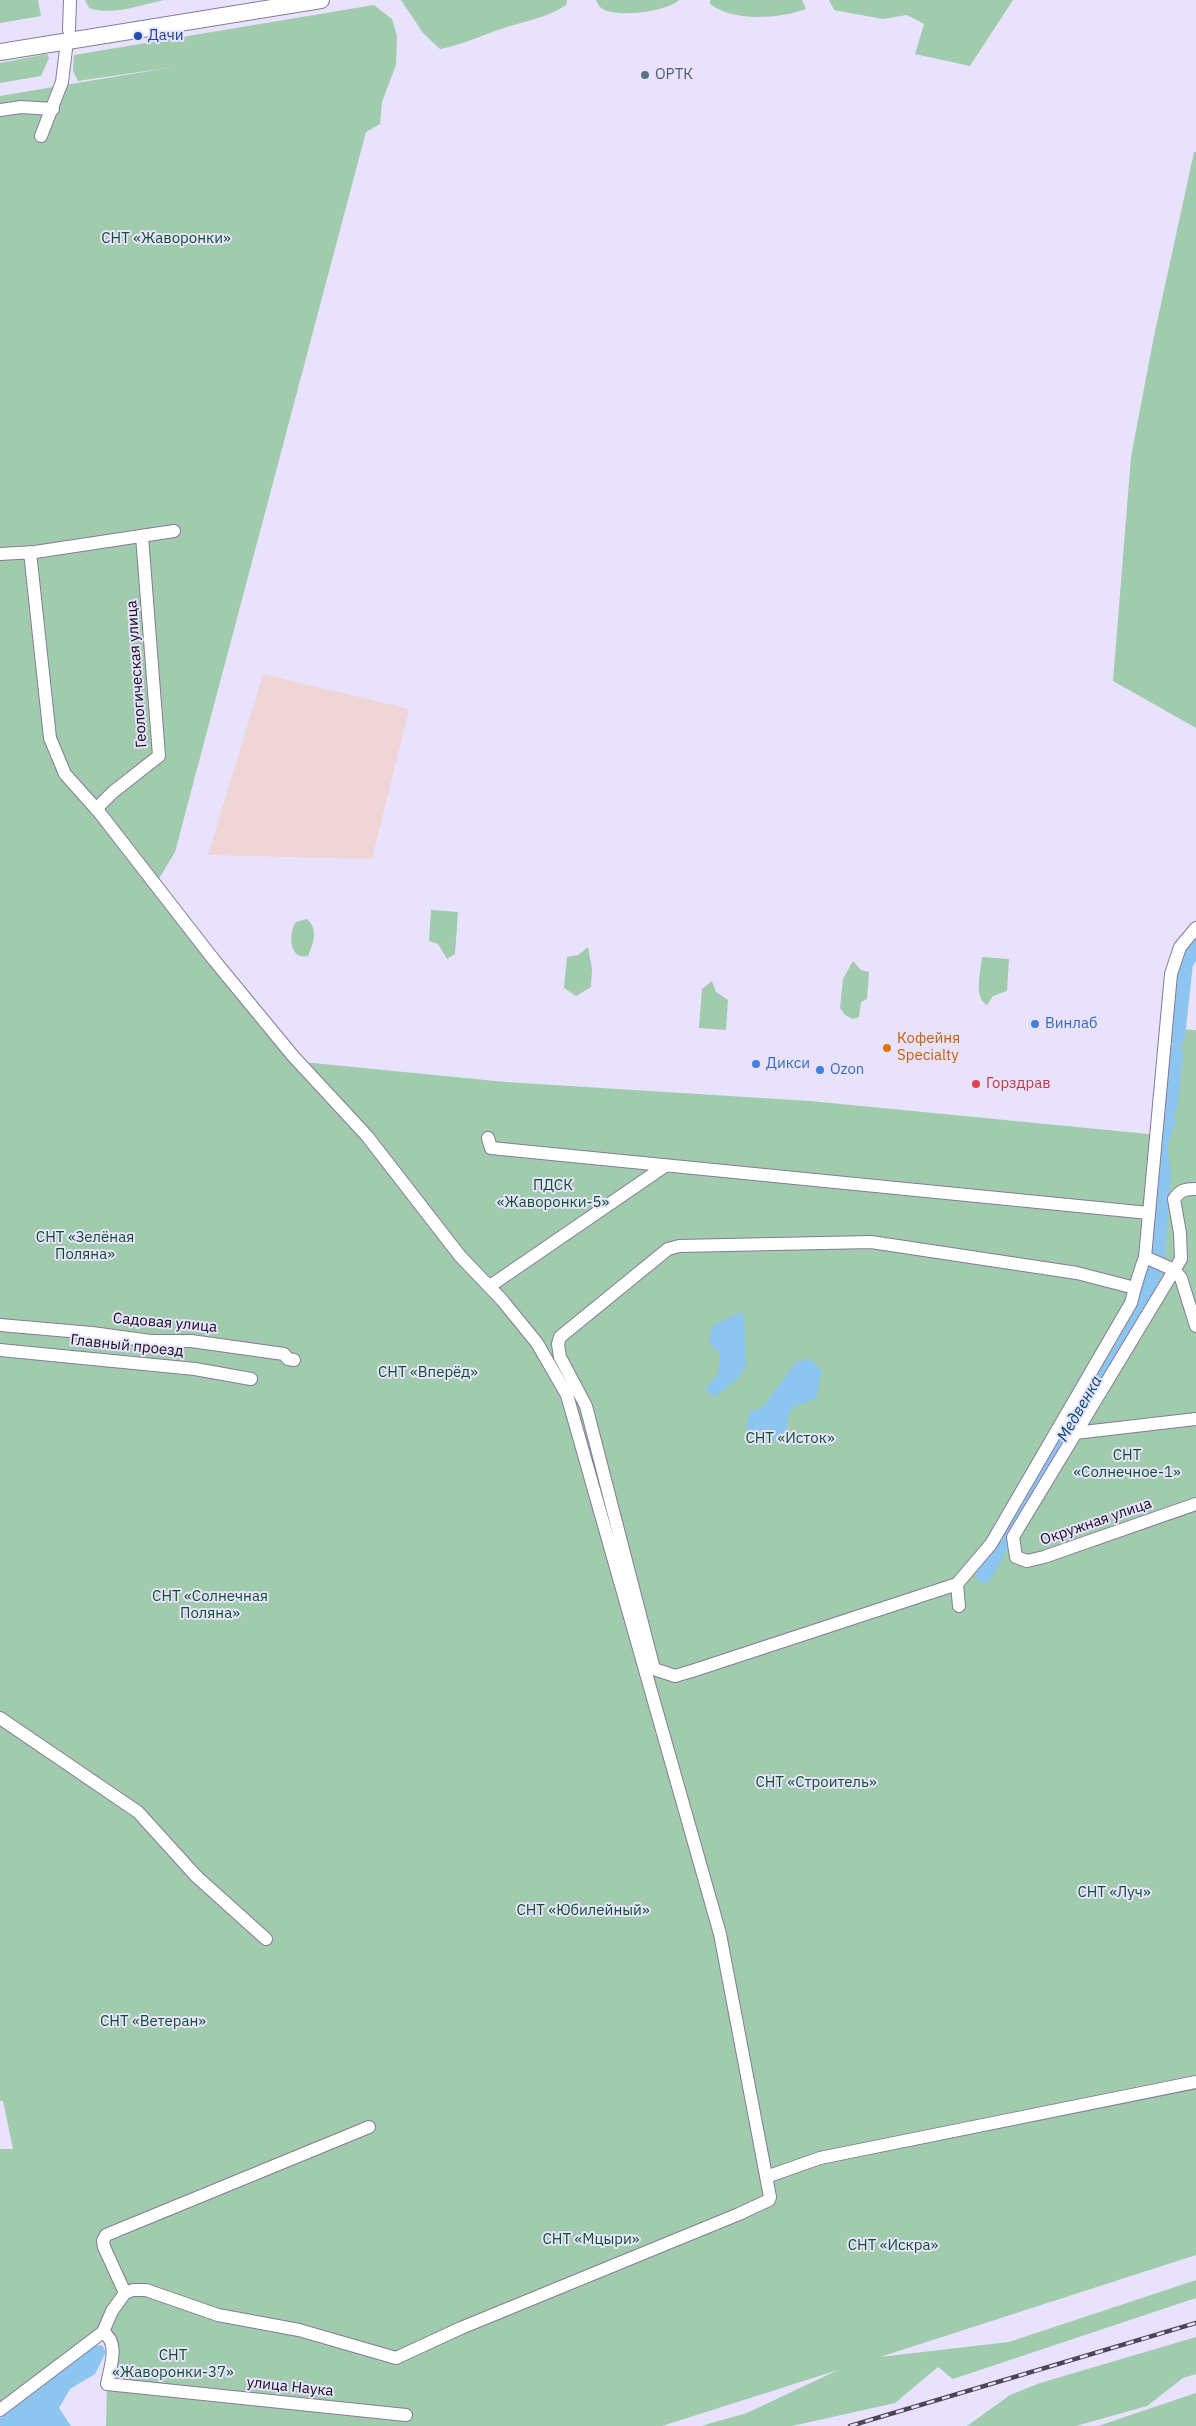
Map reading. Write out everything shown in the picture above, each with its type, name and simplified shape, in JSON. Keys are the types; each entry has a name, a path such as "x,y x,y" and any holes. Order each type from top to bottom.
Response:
{"main road":[{"path":"0,52 68,36 261,0"},
{"path":"0,42 68,36 320,0"}],"street":[{"path":"41,136 62,82 68,36 70,0"},
{"path":"0,110 21,107 52,109"},
{"path":"0,554 30,552 174,531"},
{"name":"Геологическая улица","path":"96,809 113,792 159,756 142,536"},
{"path":"0,2410 103,2332 112,2311 125,2294 133,2290 146,2290 218,2315 299,2330 396,2358 461,2328 769,2200 770,2197 720,1934 569,1403 559,1378 537,1343 490,1286 460,1256 366,1136 293,1056 214,960 96,809 65,774 50,738 30,552"},
{"path":"1135,1288 1077,1273 871,1242 679,1246 668,1248 560,1337 558,1344 560,1357 586,1406 654,1669 675,1676 957,1584 991,1544 1131,1303 1135,1288 1135,1280 1145,1257 1171,974 1180,946 1196,928"},
{"path":"488,1138 491,1148 1149,1213"},
{"path":"490,1286 665,1166"},
{"name":"Окружная улица","path":"1196,1189 1185,1189 1178,1192 1174,1199 1180,1233 1181,1259 1012,1537 1016,1556 1028,1561 1044,1558 1196,1504"},
{"path":"1145,1257 1174,1270 1185,1286 1196,1326"},
{"name":"Садовая улица","path":"0,1325 92,1333 151,1341 201,1342 284,1354 288,1359 294,1360"},
{"name":"Главный проезд","path":"0,1350 195,1369 251,1378"},
{"path":"1075,1433 1196,1419"},
{"path":"957,1584 959,1606"},
{"path":"0,1718 138,1812 196,1876 266,1939"},
{"path":"766,2177 828,2157 1196,2082"},
{"path":"125,2294 104,2247 103,2241 106,2235 369,2127"},
{"name":"улица Наука","path":"103,2332 112,2342 113,2354 107,2384 406,2415"}],"shaded area":[{"path":"263,674 409,709 372,859 208,855"}],"green space":[{"path":"0,0 38,0 41,16 0,23"},
{"path":"85,0 164,0 126,9 107,11 89,8"},
{"path":"401,0 567,0 566,5 544,16 440,49 423,33"},
{"path":"596,0 679,0 652,11 616,13 606,11 600,7"},
{"path":"710,0 802,0 806,9 770,17 744,16 720,10 710,4"},
{"path":"829,0 1013,0 970,66 915,54 924,24 907,15 883,19 834,10"},
{"path":"374,5 392,19 397,36 396,65 382,102 380,124 366,132 175,852 157,882 302,1062 506,1082 810,1101 1169,1136 1181,1029 1196,1030 1196,2255 880,2357 1009,2342 1196,2280 1196,2298 953,2379 938,2367 895,2403 792,2426 701,2426 747,2413 838,2370 662,2426 106,2426 107,2384 113,2354 106,2333 0,2410 0,2149 13,2149 3,2101 0,2101 0,96 173,67 78,81 73,71 74,55"},
{"path":"47,54 49,58 41,76 0,83 0,63"},
{"path":"1194,152 1196,152 1196,728 1113,681 1131,457 1154,336"},
{"path":"431,910 458,912 455,954 447,959 438,944 429,941"},
{"path":"307,919 313,928 314,937 308,956 302,956 294,950 291,939 296,922"},
{"path":"588,947 592,969 591,987 576,996 564,988 567,957 578,955"},
{"path":"982,957 1009,959 1007,991 993,996 987,1005 980,996 979,990"},
{"path":"853,961 861,970 869,972 867,999 861,1002 859,1017 853,1019 845,1015 840,1008 843,979"},
{"path":"712,981 716,992 728,1000 726,1030 699,1028 702,989"},
{"path":"1196,2337 1196,2374 1183,2378 1147,2406 1076,2426 967,2426 1010,2395 1040,2383"},
{"path":"1196,2393 1196,2426 1098,2426"}],"water":[{"path":"739,1313 744,1313 746,1365 737,1380 714,1397 705,1389 718,1374 720,1354 709,1342 712,1326"},
{"path":"810,1359 822,1370 816,1399 794,1406 788,1415 787,1428 772,1442 759,1437 746,1428 749,1413 764,1406 796,1362"},
{"path":"102,2345 106,2352 95,2374 70,2389 59,2408 71,2426 0,2426 0,2418 95,2346"}],"waterway":[{"name":"Медвенка","path":"1177,1037 1185,963 1196,947"},
{"name":"Медвенка","path":"1170,1105 1175,1052"},
{"name":"Медвенка","path":"1157,1256 1163,1173 1159,1144 1168,1120"},
{"name":"Медвенка","path":"1000,1546 1140,1306 1155,1270"},
{"name":"Медвенка","path":"984,1575 997,1552"}],"railway":[{"path":"850,2426 1196,2323"}],"place":[{"name":"Дачи","path":"138,36"},
{"name":"ОРТК","path":"645,75"},
{"name":"Винлаб","path":"1035,1024"},
{"name":"Кофейня Specialty","path":"887,1048"},
{"name":"Дикси","path":"756,1064"},
{"name":"Ozon","path":"820,1070"},
{"name":"Горздрав","path":"976,1084"}],"park label":[{"name":"СНТ «Жаворонки»","path":"166,239"},
{"name":"ПДСК «Жаворонки-5»","path":"553,1194"},
{"name":"СНТ «Зелёная Поляна»","path":"85,1246"},
{"name":"СНТ «Вперёд»","path":"428,1373"},
{"name":"СНТ «Исток»","path":"790,1439"},
{"name":"СНТ «Солнечное-1»","path":"1127,1464"},
{"name":"СНТ «Солнечная Поляна»","path":"210,1606"},
{"name":"СНТ «Строитель»","path":"816,1783"},
{"name":"СНТ «Луч»","path":"1114,1893"},
{"name":"СНТ «Юбилейный»","path":"583,1911"},
{"name":"СНТ «Ветеран»","path":"153,2022"},
{"name":"СНТ «Мцыри»","path":"591,2240"},
{"name":"СНТ «Искра»","path":"893,2246"},
{"name":"СНТ «Жаворонки-37»","path":"173,2364"}]}
